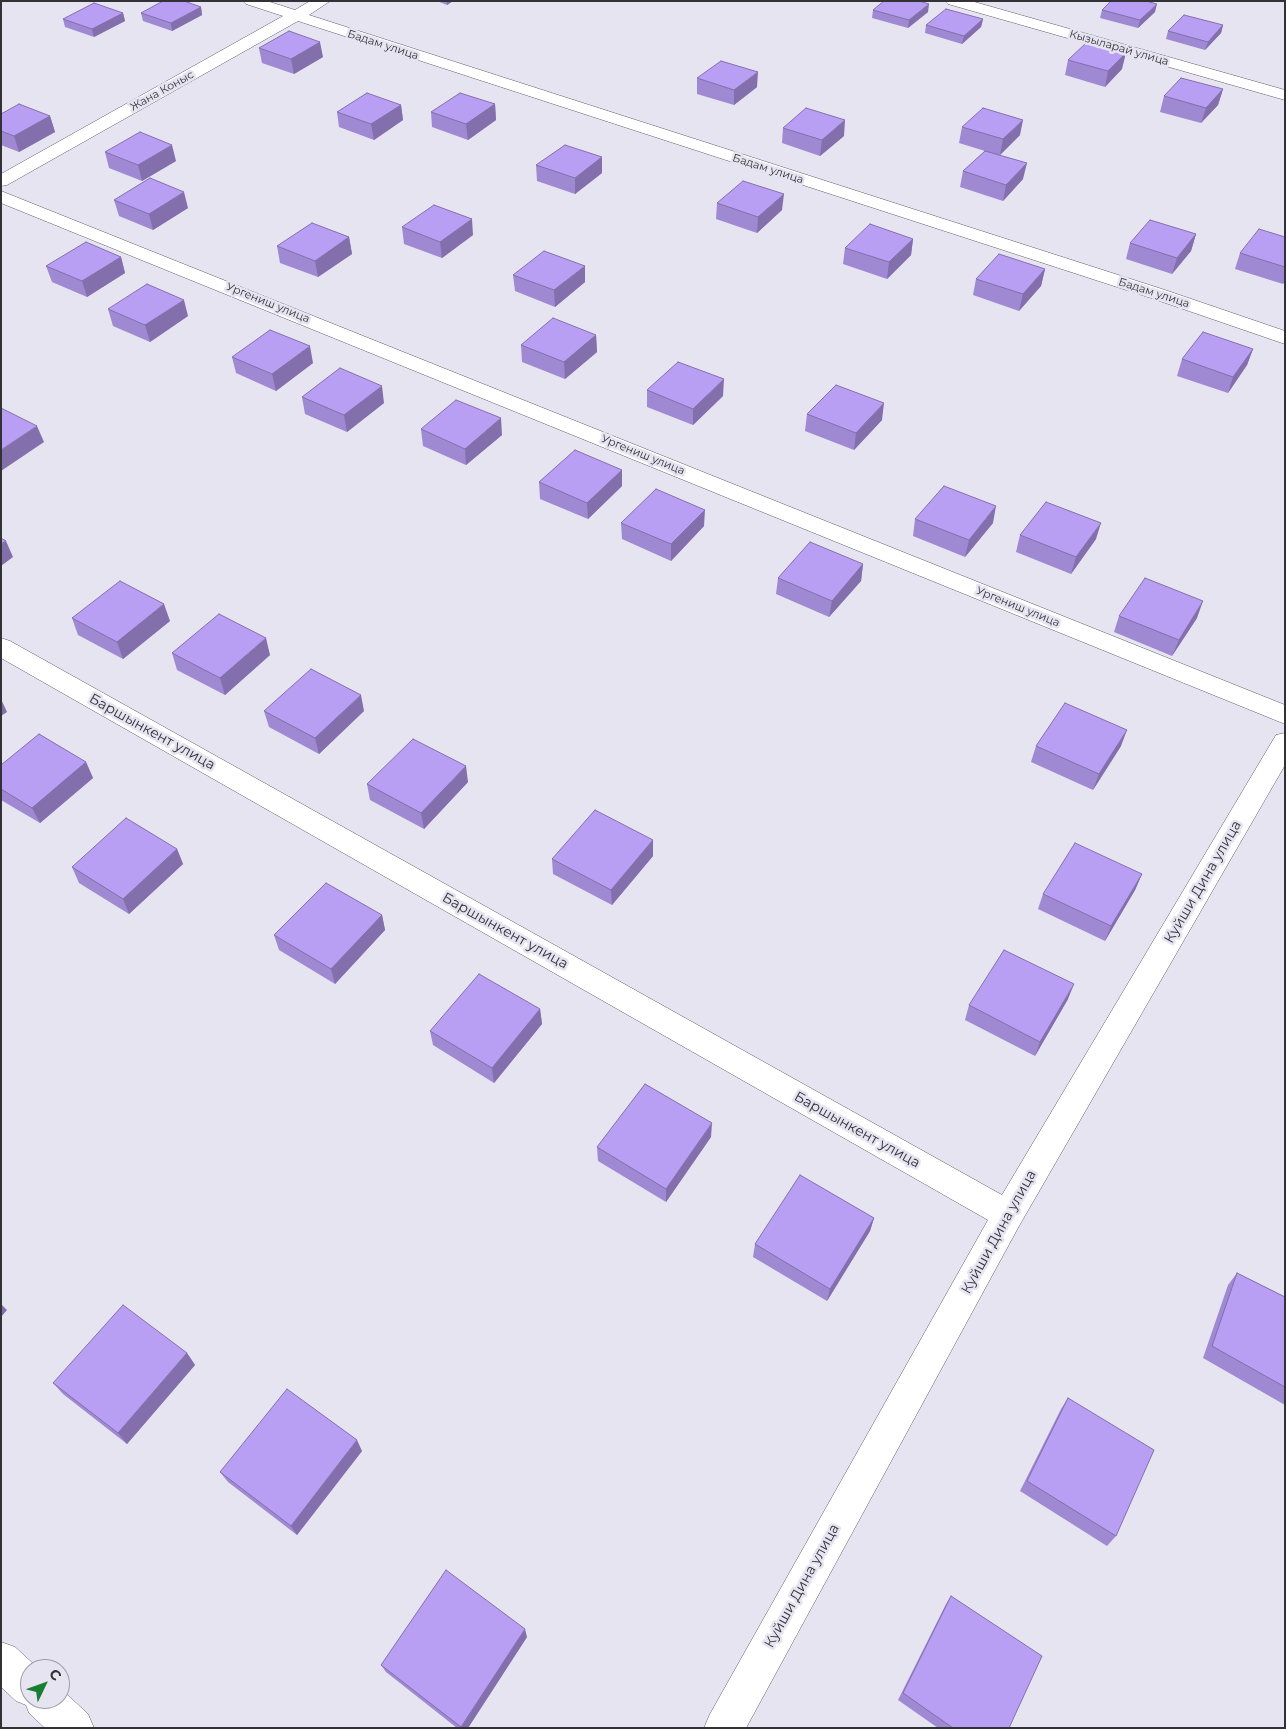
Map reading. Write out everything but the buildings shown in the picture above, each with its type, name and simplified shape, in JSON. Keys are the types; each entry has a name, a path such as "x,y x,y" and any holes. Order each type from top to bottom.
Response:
{"street":[{"name":"Бадам улица","path":"251,1 1149,291 1285,338"},
{"name":"Жана Коныс","path":"1,181 322,1"},
{"name":"Кызыларай улица","path":"954,1 1285,95"},
{"name":"Ургениш улица","path":"1,196 1285,715"},
{"name":"Баршынкент улица","path":"1,647 1008,1215"},
{"name":"Куйши Дина улица","path":"724,1728 1008,1215 1285,742"},
{"path":"1,1661 20,1678"},
{"path":"54,1709 74,1728"}]}
